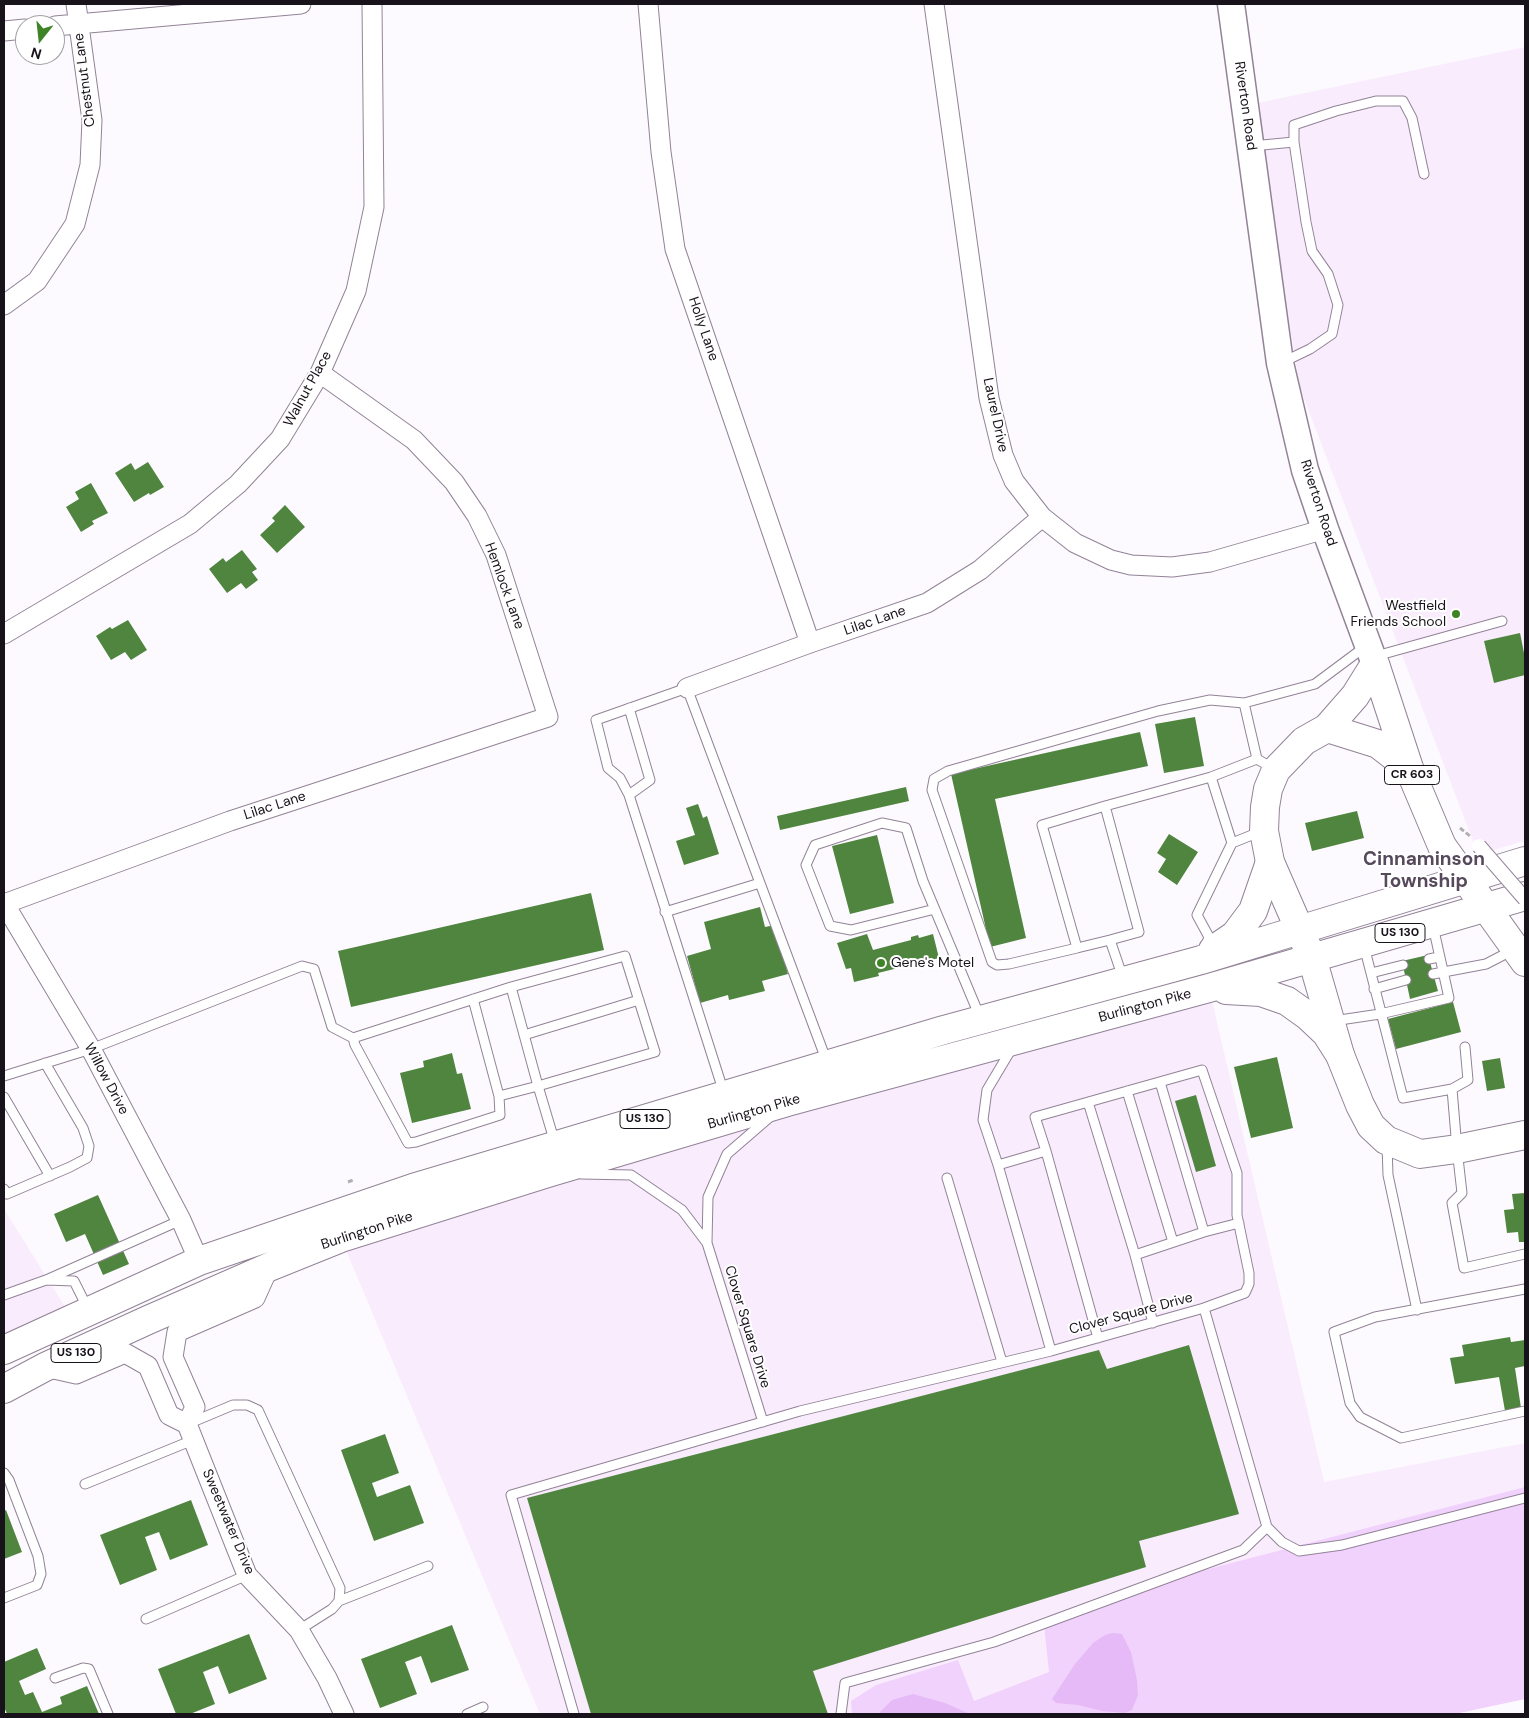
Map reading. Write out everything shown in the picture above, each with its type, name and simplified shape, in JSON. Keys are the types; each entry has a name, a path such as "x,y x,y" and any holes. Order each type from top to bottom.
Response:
{"main road":[{"name":"Riverton Road","path":"1231,4 1280,363 1306,470 1325,529 1372,655 1409,768 1442,846 1520,955"},
{"path":"1372,655 1355,696 1327,728 1267,765 1268,789 1264,831 1270,862 1312,958 1340,1055 1360,1105 1371,1126 1386,1140 1420,1154 1457,1149 1525,1135"},
{"path":"1327,728 1378,744 1409,768"},
{"name":"Burlington Pike","path":"7,1347 199,1261 413,1188 828,1064 1201,960 1525,861"},
{"path":"1201,960 1235,935 1253,912 1270,862"},
{"name":"Burlington Pike","path":"4,1389 45,1367 269,1267 341,1238 548,1173 787,1102 1209,988 1525,897"},
{"path":"1209,988 1261,992 1287,1001 1308,1016 1326,1033 1340,1055"}],"street":[{"name":"Chestnut Lane","path":"4,305 37,281 76,224 90,165 92,120 76,4"},
{"path":"65,25 300,4"},
{"name":"Walnut Place","path":"4,634 190,524 238,484 280,438 320,373 356,291 374,207 372,4"},
{"name":"Holly Lane","path":"648,4 661,152 675,249 810,643"},
{"name":"Laurel Drive","path":"934,4 989,398 1003,455 1014,481 1042,517 1075,543 1111,560 1131,565 1172,567 1210,562 1325,529"},
{"name":"Hemlock Lane","path":"320,373 414,440 454,482 477,516 496,555 548,717"},
{"name":"Lilac Lane","path":"687,688 927,603 980,570 1042,517"},
{"name":"Lilac Lane","path":"4,904 230,821 548,717"},
{"path":"1479,846 1525,897"},
{"name":"Willow Drive","path":"4,904 91,1049 181,1220 199,1261"},
{"path":"45,1367 76,1374 125,1353 148,1366 169,1415 190,1432 195,1407 173,1357 177,1332 255,1298 269,1267"},
{"name":"Sweetwater Drive","path":"190,1432 247,1575 299,1630 327,1678 344,1714"}],"lane":[{"path":"1280,363 1310,348 1332,334 1338,305 1328,274 1312,250 1294,142 1294,125 1336,111 1376,101 1403,100 1412,118 1424,174"},
{"path":"1250,146 1294,142"},
{"path":"1105,806 1139,932 1009,964 997,965 992,962 932,790 934,779 948,771 1158,711 1210,700 1244,703 1315,684 1372,655 1502,621"},
{"path":"725,1095 629,795 620,778 608,768 596,720 687,688 828,1064"},
{"path":"1077,948 1042,825 1211,777 1267,765 1244,703"},
{"path":"629,708 650,780 629,795"},
{"path":"1211,777 1232,843"},
{"path":"934,909 852,930 830,926 806,865 816,845 882,823 906,828 923,881 981,1020"},
{"path":"1201,960 1209,937 1197,915 1232,843 1264,831"},
{"path":"665,912 760,883"},
{"path":"1330,1021 1380,1014 1449,998 1438,972 1440,957 1432,923"},
{"path":"1110,940 1124,980"},
{"path":"1364,943 1402,1098 1452,1089 1468,1080 1464,1047"},
{"path":"1438,972 1486,964 1520,955"},
{"path":"4,1076 91,1049 302,966 314,969 332,1027 353,1038 511,987 625,956 655,1052 499,1096"},
{"path":"1429,959 1440,957"},
{"path":"1371,973 1403,965"},
{"path":"1374,988 1406,980"},
{"path":"511,987 556,1146"},
{"path":"353,1038 354,1045 408,1142 416,1142 500,1115 499,1096 473,999"},
{"path":"524,1034 639,1000"},
{"path":"1015,1041 988,1090 983,1120 998,1165 1051,1350"},
{"path":"4,1189 7,1194 87,1158 89,1146 83,1128 44,1063"},
{"path":"1098,1338 1035,1117 1202,1070 1237,1172 1239,1223 1249,1284 1245,1292 1204,1308"},
{"path":"1160,1082 1204,1232"},
{"path":"1452,1089 1462,1193 1452,1203 1464,1268 1525,1254"},
{"path":"1127,1091 1172,1242"},
{"path":"4,1097 50,1176"},
{"name":"Clover Square Drive","path":"787,1102 726,1154 708,1197 707,1243 763,1422 800,1410 1098,1338 1204,1308 1267,1527"},
{"path":"1088,1102 1135,1254 1153,1322"},
{"path":"1386,1140 1388,1175 1417,1310"},
{"path":"998,1165 1046,1151"},
{"name":"Clover Square Drive","path":"548,1173 631,1175 682,1210 707,1243"},
{"path":"947,1178 1002,1362"},
{"path":"5,1291 46,1280 181,1220"},
{"path":"1135,1254 1239,1223"},
{"path":"46,1280 74,1281 89,1311"},
{"path":"1525,1289 1375,1317 1334,1332 1350,1403 1360,1417 1401,1438 1525,1411"},
{"path":"85,1484 190,1432 233,1405 247,1405 258,1410 340,1588 339,1601"},
{"path":"574,1714 511,1495 763,1422"},
{"path":"4,1473 9,1480 38,1556 41,1574 37,1585 4,1598"},
{"path":"841,1714 845,1683 994,1642 1022,1632 1243,1550 1267,1527 1282,1542 1299,1550 1342,1545 1525,1498"},
{"path":"299,1630 332,1609 339,1601 428,1566"},
{"path":"146,1619 247,1575"},
{"path":"55,1678 83,1668 89,1669 108,1714"},
{"path":"467,1714 483,1707"}],"path":[{"path":"1458,826 1470,835 1479,846"}],"shaded area":[{"name":"Westfield Friends School","path":"1525,47 1525,841 1478,854 1300,388 1253,104"},
{"path":"1209,988 1324,1482 1525,1443 1525,1516 1027,1714 540,1714 341,1238"},
{"path":"4,1209 72,1318 4,1350"},
{"path":"1525,1487 1525,1699 1455,1714 852,1714 851,1701 876,1685 958,1660 974,1701 1049,1672 1044,1624 1135,1588"},
{"path":"1112,1633 1122,1634 1131,1652 1138,1695 1132,1710 1125,1713 1102,1711 1078,1705 1056,1703 1052,1699 1075,1664 1093,1643"},
{"path":"913,1694 945,1703 970,1714 878,1714 892,1700"}],"building":[{"path":"148,462 164,487 134,502 115,473 131,463 135,470"},
{"path":"91,483 108,513 92,521 94,524 81,532 66,507 79,499 75,492"},
{"path":"285,505 305,527 277,553 260,535 275,521 272,518"},
{"path":"242,550 257,569 252,572 258,580 246,589 241,583 227,593 209,569 223,558 226,562"},
{"path":"128,620 147,650 131,660 125,652 111,660 96,636 110,627 112,629"},
{"path":"1520,633 1525,658 1525,675 1494,683 1484,641"},
{"path":"1195,717 1204,766 1164,773 1155,724"},
{"path":"1140,732 1148,766 995,799 1026,938 990,947 951,774"},
{"path":"906,787 909,801 780,830 777,816"},
{"path":"698,804 703,818 707,816 719,854 684,865 676,841 695,835 686,808"},
{"path":"1357,811 1364,838 1312,851 1305,823"},
{"path":"1169,834 1198,852 1177,885 1158,872 1166,859 1157,853"},
{"path":"877,835 894,903 850,914 832,846"},
{"path":"591,893 604,950 351,1007 338,951"},
{"path":"760,907 765,927 775,925 788,974 762,981 765,991 729,1000 728,995 700,1003 687,956 711,949 704,922"},
{"name":"Gene's Motel","path":"867,934 873,950 911,940 911,937 918,935 919,938 933,934 939,958 878,973 879,976 854,982 851,968 846,969 837,943"},
{"path":"1428,955 1438,991 1410,999 1402,961"},
{"path":"1453,1002 1461,1032 1396,1049 1388,1019"},
{"path":"452,1053 457,1074 462,1073 471,1109 412,1123 400,1073 424,1067 423,1061"},
{"path":"1277,1057 1293,1128 1251,1138 1234,1067"},
{"path":"1500,1058 1505,1088 1487,1091 1482,1061"},
{"path":"1196,1095 1216,1166 1196,1172 1175,1101"},
{"path":"1525,1193 1525,1242 1519,1242 1518,1232 1507,1233 1504,1210 1514,1209 1512,1194"},
{"path":"98,1195 129,1264 103,1275 85,1234 66,1242 54,1214"},
{"path":"1510,1337 1511,1342 1525,1340 1525,1366 1515,1368 1521,1408 1505,1411 1499,1377 1455,1384 1450,1358 1464,1356 1462,1345"},
{"path":"1189,1345 1239,1514 1139,1541 1146,1567 813,1671 828,1714 591,1714 527,1498 1099,1350 1107,1369"},
{"path":"385,1434 399,1473 372,1483 377,1497 410,1485 424,1523 374,1541 341,1450"},
{"path":"191,1500 208,1545 170,1560 159,1532 145,1537 157,1570 120,1585 100,1535"},
{"path":"6,1510 22,1552 4,1559 4,1511"},
{"path":"452,1625 469,1670 431,1683 421,1656 405,1662 417,1694 380,1708 361,1659"},
{"path":"249,1634 267,1679 229,1694 218,1666 203,1672 215,1704 190,1714 176,1714 158,1669"},
{"path":"37,1648 46,1669 19,1681 25,1695 33,1692 42,1712 62,1704 60,1697 87,1686 99,1714 7,1714 4,1707 4,1662"}],"place":[{"name":"Westfield Friends School","path":"1456,614"},
{"name":"Gene's Motel","path":"881,963"}],"district":[{"name":"Cinnaminson Township","path":"1424,871"}]}
